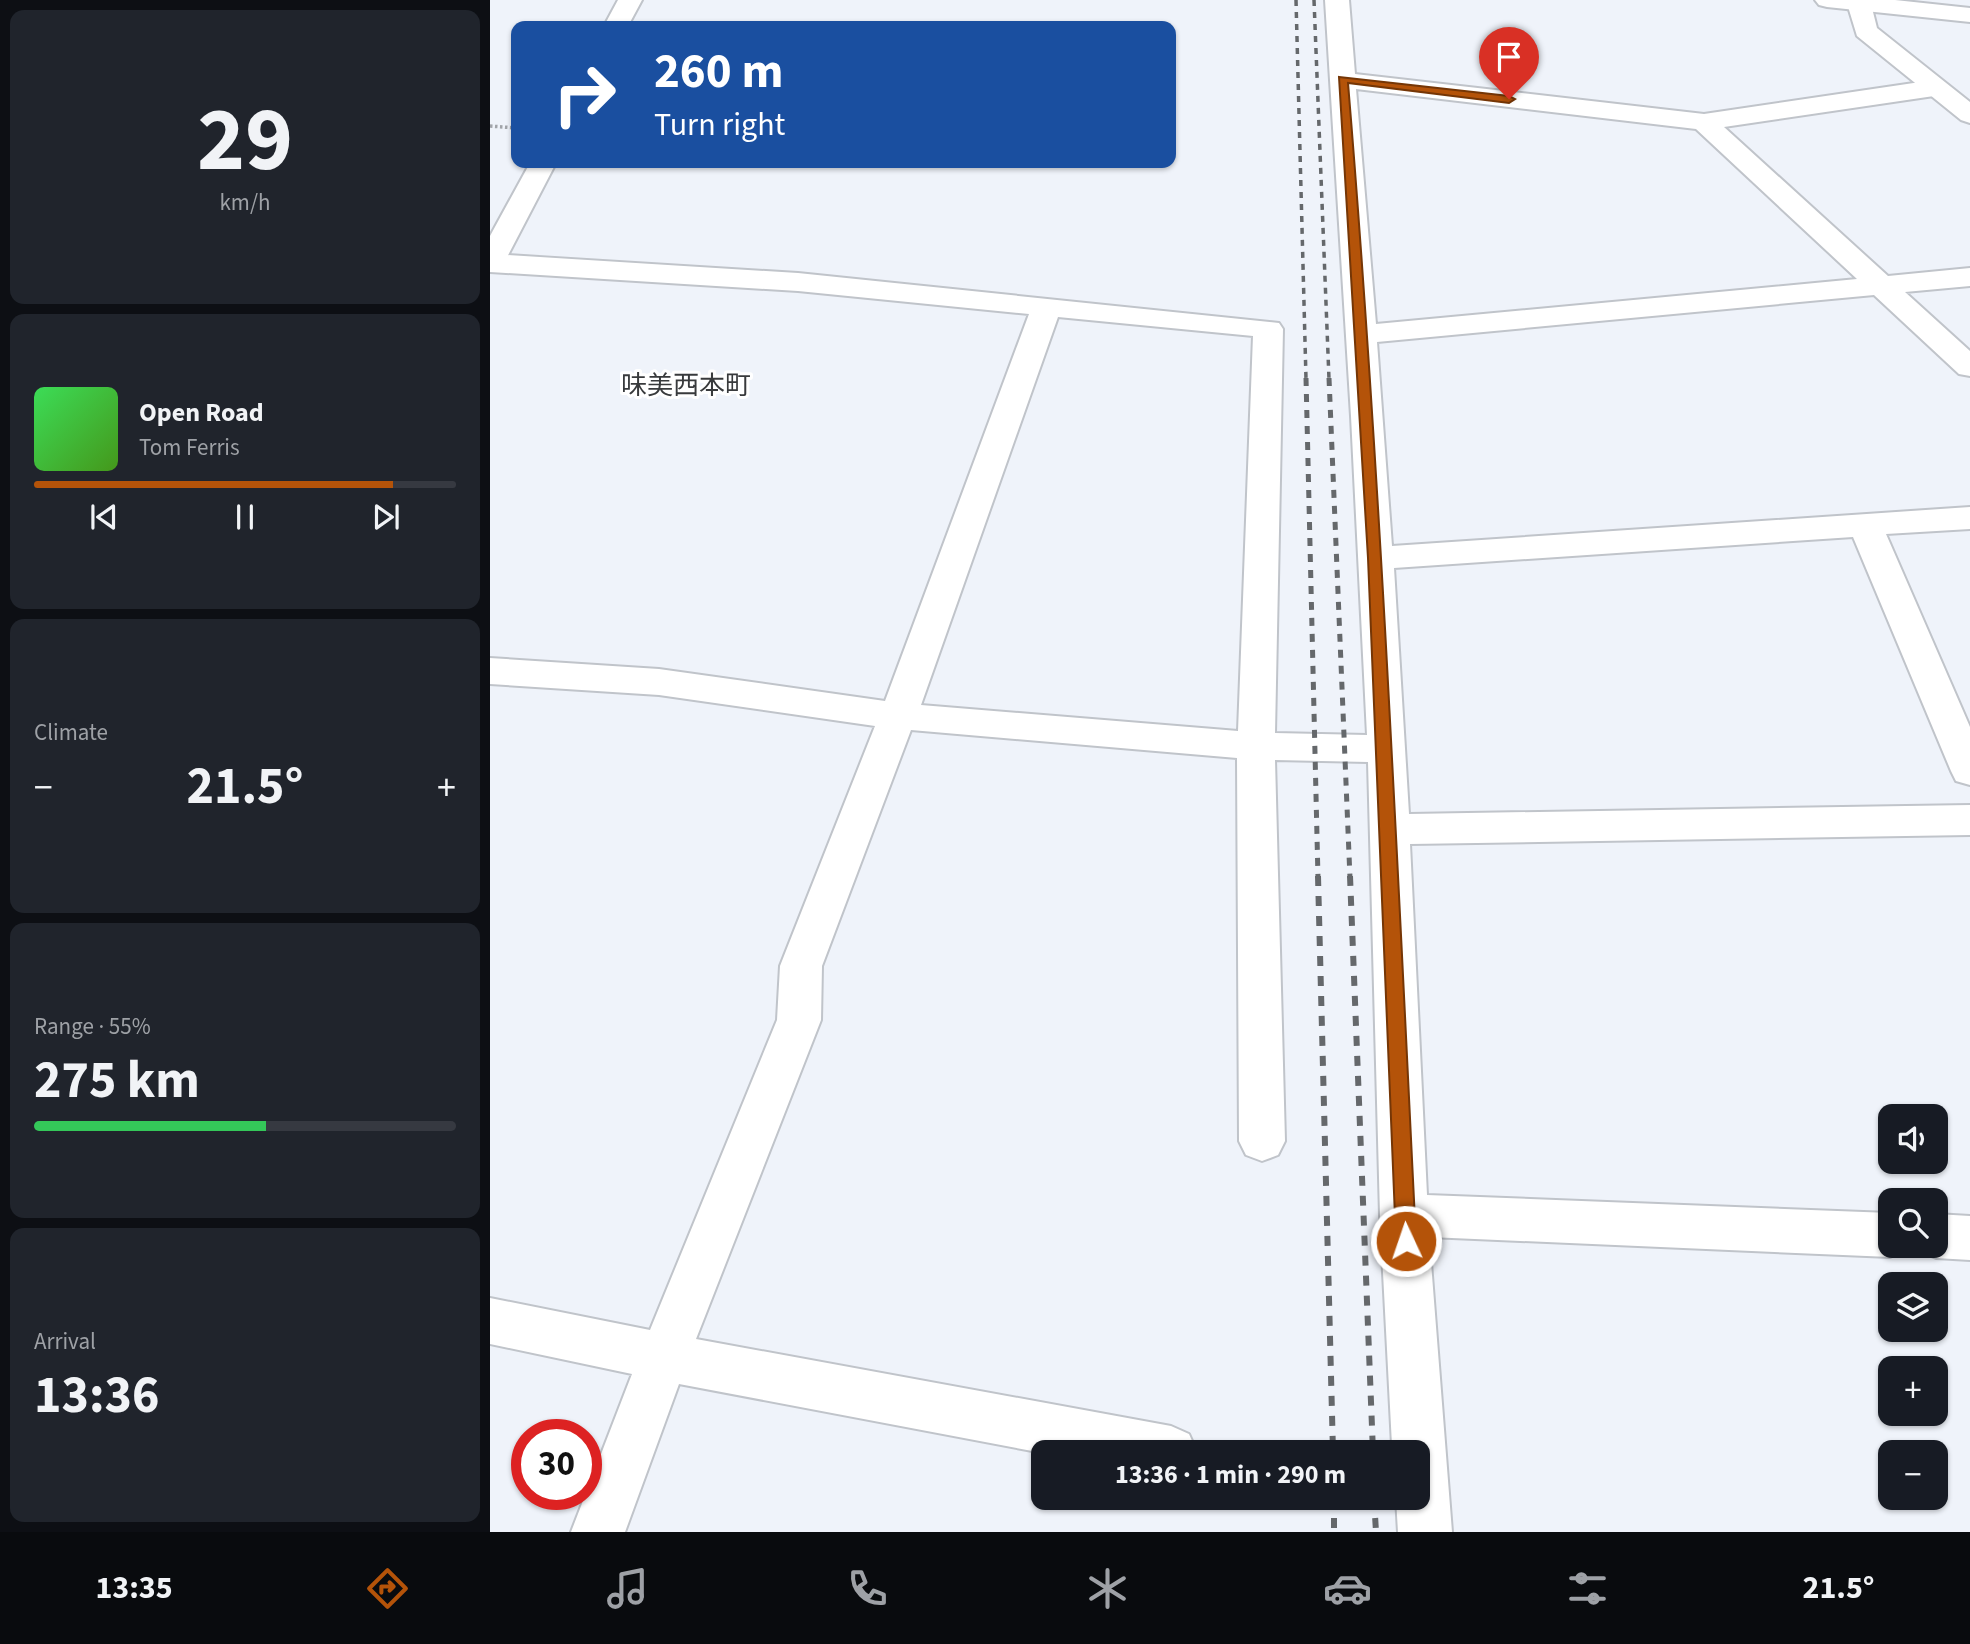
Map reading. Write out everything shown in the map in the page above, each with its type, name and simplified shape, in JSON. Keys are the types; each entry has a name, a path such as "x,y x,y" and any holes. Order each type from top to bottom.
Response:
{"street":[{"path":"619,21 630,0"},
{"path":"1337,0 1363,334 1390,829 1404,1215 1417,1440"},
{"path":"1827,0 1970,15"},
{"path":"1859,2 1866,31 1970,115"},
{"path":"1343,80 1704,122 1934,88"},
{"path":"1704,122 1970,367"},
{"path":"540,168 490,263 798,282 1268,329 1256,746 1262,1141"},
{"path":"1363,334 1970,277"},
{"path":"598,1532 664,1357 799,1020 801,967 898,716 1047,306"},
{"path":"1375,558 1970,518"},
{"path":"1865,525 1970,771"},
{"path":"490,671 659,682 898,716 1256,746 1385,749"},
{"path":"1390,829 1970,820"},
{"path":"1404,1215 1878,1234"},
{"path":"1948,1237 1970,1238"},
{"path":"490,1321 664,1357 1107,1440"},
{"path":"1423,1510 1425,1532"}],"path":[{"path":"490,126 511,128"}],"railway":[{"path":"1296,0 1306,379"},
{"path":"1314,0 1329,379"},
{"path":"1306,378 1318,878"},
{"path":"1329,378 1350,878"},
{"path":"1318,876 1333,1440"},
{"path":"1350,876 1373,1440"},
{"path":"1334,1510 1334,1532"},
{"path":"1375,1510 1376,1532"}],"district":[{"name":"味美西本町","path":"686,385"}],"route":[{"path":"1406,1241 1390,829 1363,334 1343,80 1509,99"}]}
